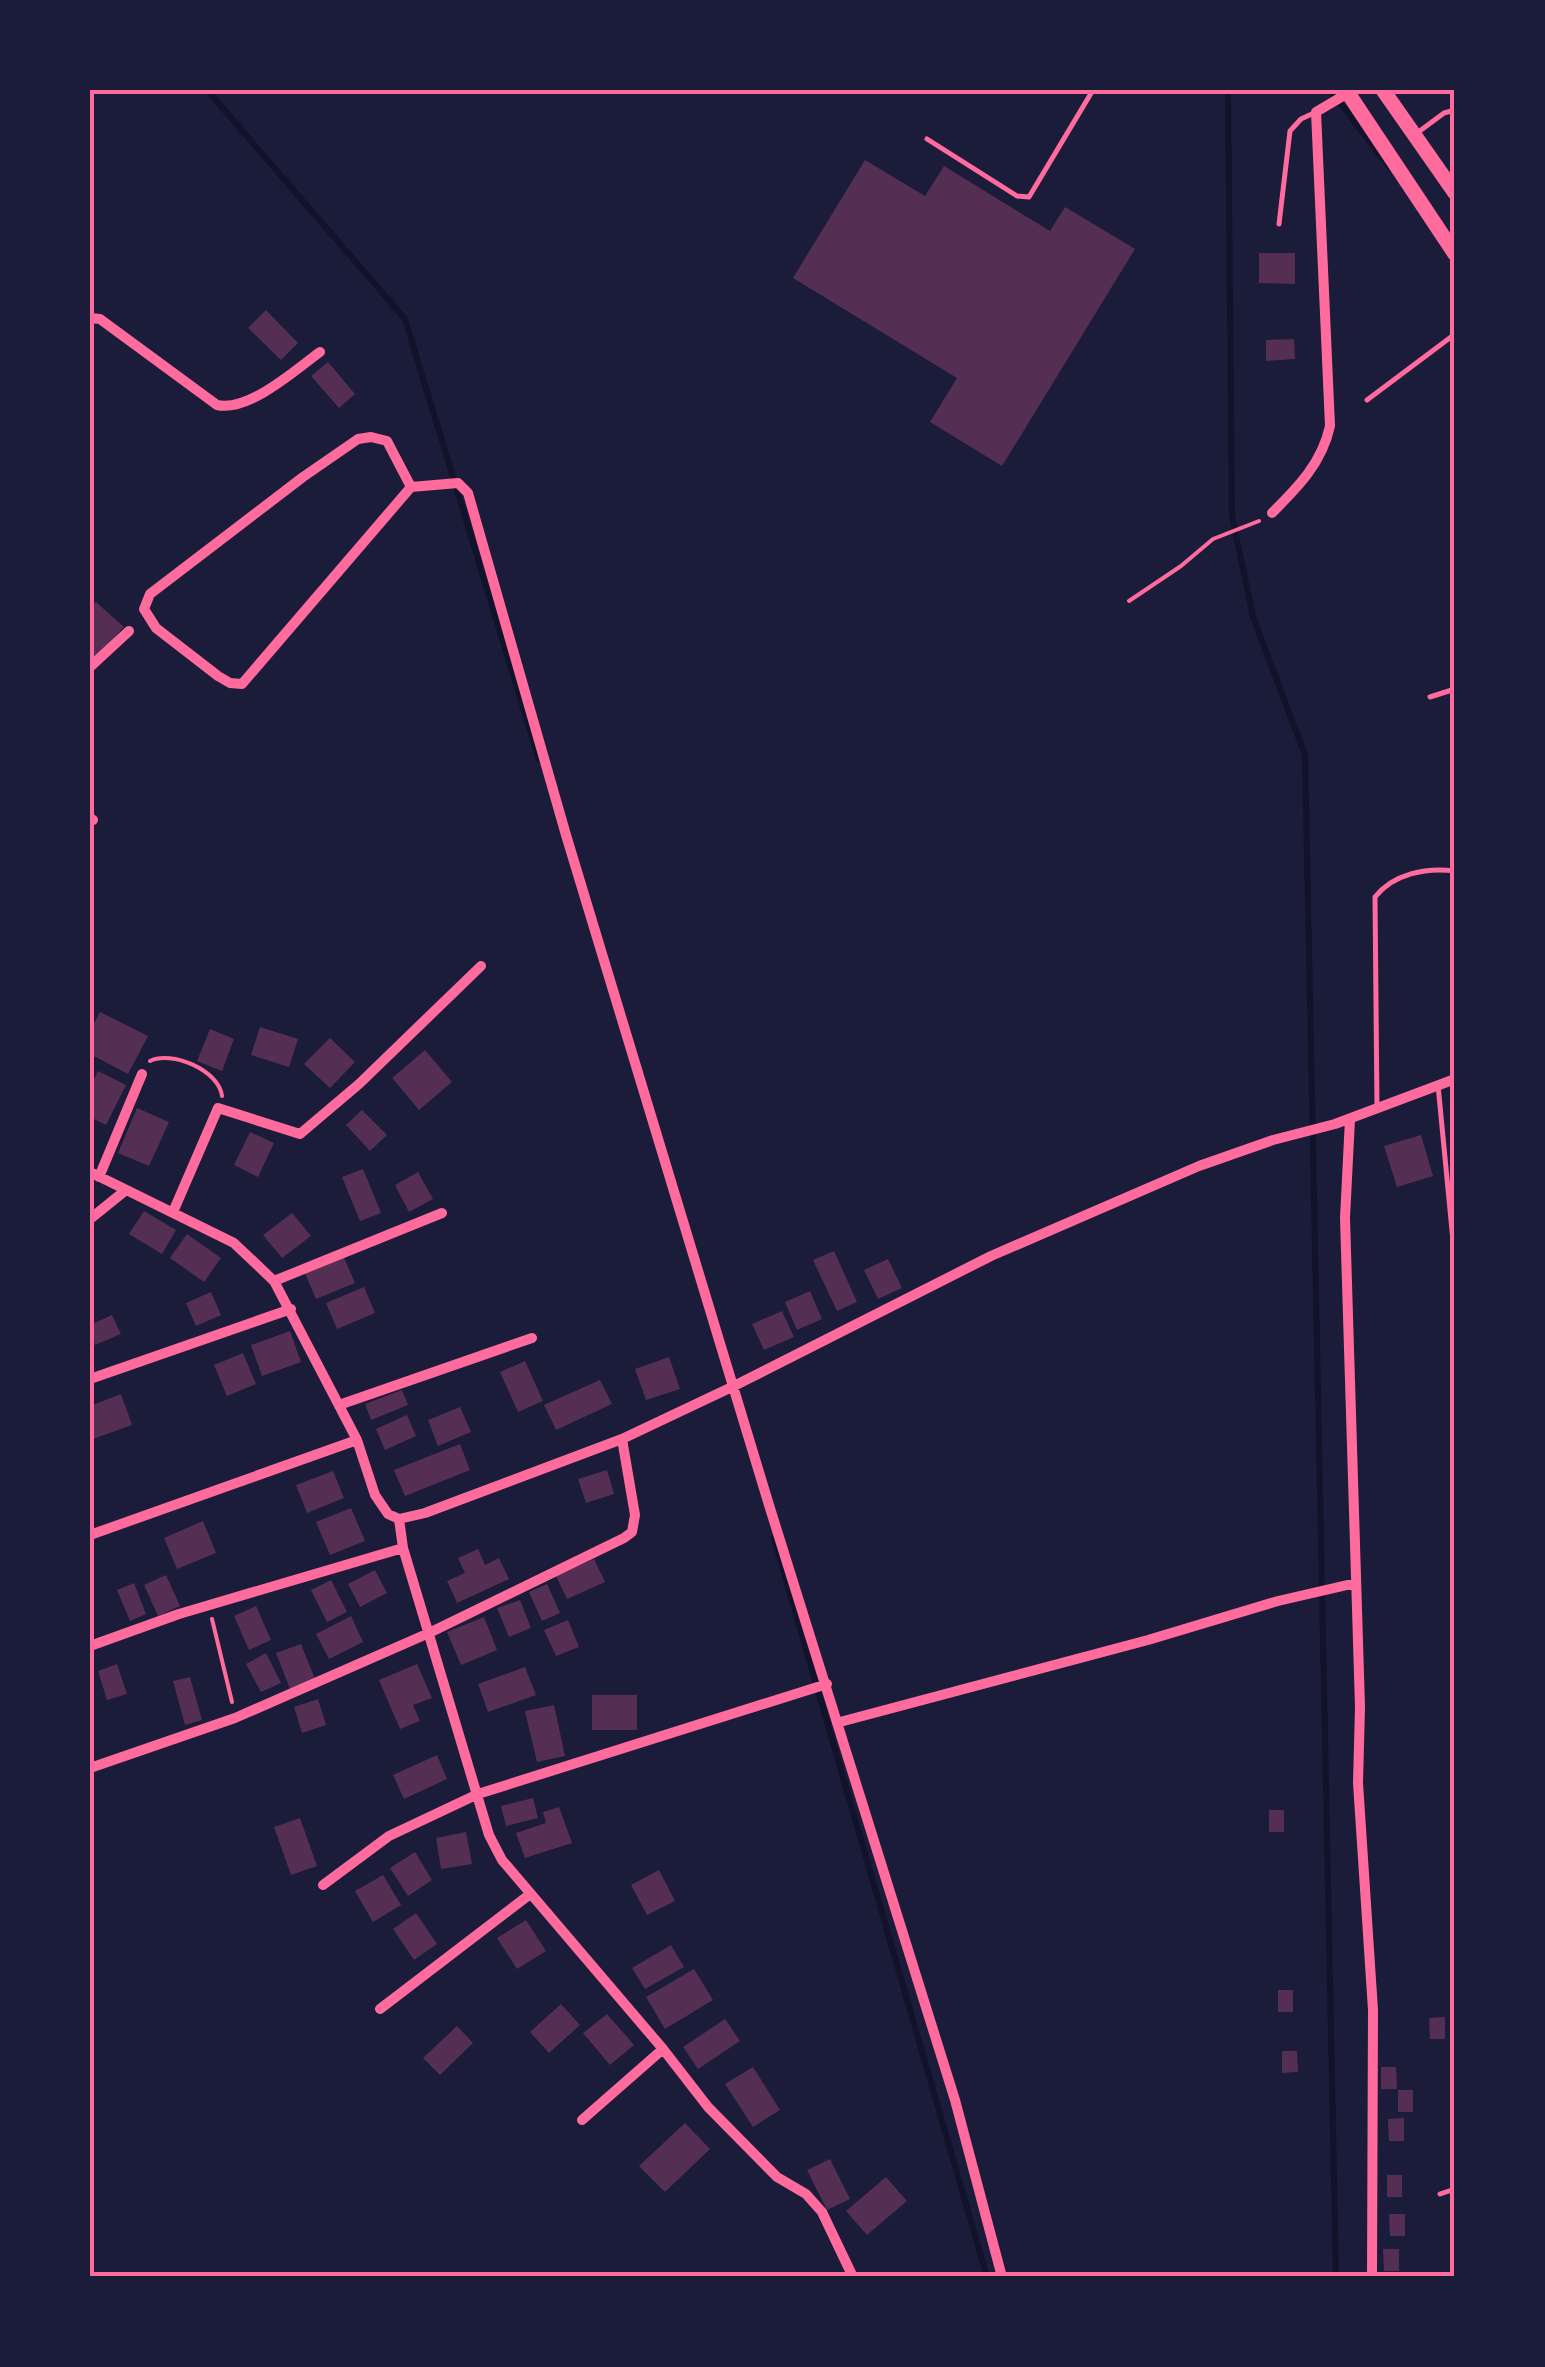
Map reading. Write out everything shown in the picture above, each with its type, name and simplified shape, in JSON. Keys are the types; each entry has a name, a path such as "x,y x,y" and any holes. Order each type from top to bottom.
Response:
{"highway":[{"path":"1383,90 1455,193"},
{"path":"1345,93 1455,254"}],"street":[{"path":"1272,513 1311,470 1325,447 1330,426 1320,109 1345,93"},
{"path":"90,318 100,319 226,408 272,386 320,352"},
{"path":"416,487 387,441 371,436 358,439 302,476 150,594 144,608 156,628 218,676 242,684 416,487 446,483 463,486 468,493 566,835 733,1387 956,2100 1001,2277"},
{"path":"90,667 129,631"},
{"path":"173,1212 218,1108 300,1134 359,1084 481,966"},
{"path":"142,1074 94,1174 234,1243 274,1281 357,1440 374,1495 388,1514 399,1519 622,1439 991,1256 1199,1166 1272,1140 1335,1124 1455,1079"},
{"path":"1350,1118 1344,1218 1360,1706 1358,1783 1373,2010 1372,2277"},
{"path":"90,1219 126,1190"},
{"path":"274,1281 442,1213"},
{"path":"90,1379 292,1310"},
{"path":"340,1405 532,1338"},
{"path":"90,1768 236,1718 429,1633 632,1532 635,1515 622,1439"},
{"path":"90,1535 357,1440"},
{"path":"399,1519 402,1548 489,1835 502,1860 663,2048 708,2107 777,2177 806,2194 822,2212 850,2272 838,2277"},
{"path":"90,1646 209,1605 402,1548"},
{"path":"840,1722 1356,1582"},
{"path":"323,1885 390,1836 478,1794 824,1685"},
{"path":"380,2009 529,1895"},
{"path":"582,2120 663,2048"}],"lane":[{"path":"928,139 1011,193 1029,197 1093,90"},
{"path":"1279,224 1290,130 1320,109"},
{"path":"1414,134 1455,110"},
{"path":"1367,400 1455,334"},
{"path":"1430,697 1455,690"},
{"path":"1377,1109 1375,897 1388,881 1420,872 1455,871"},
{"path":"1438,1085 1453,1241"},
{"path":"1440,2194 1455,2190"}],"path":[{"path":"1129,600 1213,540 1256,523"},
{"path":"142,1074 150,1060 168,1056 209,1076 220,1087 218,1108"},
{"path":"209,1605 236,1718"}],"building":[{"path":"865,160 925,196 944,166 1050,231 1065,207 1135,249 1002,466 930,422 957,378 793,278"},
{"path":"1259,253 1295,253 1295,284 1259,283"},
{"path":"266,310 298,343 281,360 248,328"},
{"path":"1294,339 1295,359 1266,361 1266,340"},
{"path":"328,362 355,394 339,408 311,376"},
{"path":"96,602 124,627 96,657 90,652 90,607"},
{"path":"100,1012 148,1036 128,1074 90,1054 90,1031"},
{"path":"260,1027 298,1039 289,1067 251,1055"},
{"path":"210,1029 234,1039 222,1071 197,1061"},
{"path":"330,1038 355,1062 330,1088 304,1064"},
{"path":"425,1050 452,1082 419,1110 392,1078"},
{"path":"98,1071 126,1085 106,1125 90,1117 90,1087"},
{"path":"137,1108 169,1122 149,1166 118,1153"},
{"path":"362,1110 387,1135 370,1151 346,1125"},
{"path":"250,1132 274,1143 258,1177 234,1165"},
{"path":"1421,1135 1433,1176 1397,1187 1384,1146"},
{"path":"363,1169 381,1213 360,1221 342,1177"},
{"path":"418,1172 433,1199 409,1212 395,1185"},
{"path":"144,1211 176,1230 162,1254 129,1234"},
{"path":"292,1213 311,1236 282,1258 263,1235"},
{"path":"187,1234 221,1258 204,1282 170,1258"},
{"path":"834,1251 857,1302 837,1311 813,1260"},
{"path":"343,1255 355,1283 316,1299 304,1271"},
{"path":"888,1259 902,1288 878,1299 864,1270"},
{"path":"364,1287 375,1313 337,1329 326,1303"},
{"path":"810,1291 822,1319 797,1330 785,1302"},
{"path":"211,1292 221,1315 196,1326 186,1303"},
{"path":"782,1311 794,1337 764,1350 752,1324"},
{"path":"112,1315 121,1334 95,1345 90,1325"},
{"path":"290,1331 301,1362 262,1376 251,1345"},
{"path":"243,1353 256,1384 227,1396 214,1365"},
{"path":"669,1357 680,1389 646,1400 635,1369"},
{"path":"525,1361 543,1401 518,1412 500,1372"},
{"path":"600,1380 612,1404 556,1430 544,1405"},
{"path":"402,1390 408,1405 371,1420 365,1404"},
{"path":"121,1394 132,1425 90,1440 90,1406"},
{"path":"460,1407 471,1432 438,1446 428,1420"},
{"path":"407,1415 416,1436 385,1450 376,1429"},
{"path":"460,1444 470,1470 405,1496 394,1470"},
{"path":"607,1470 614,1494 586,1503 578,1479"},
{"path":"333,1471 344,1498 307,1513 296,1485"},
{"path":"351,1508 365,1541 330,1555 316,1522"},
{"path":"203,1521 216,1553 177,1569 164,1538"},
{"path":"478,1549 485,1565 499,1558 509,1579 457,1603 447,1581 465,1573 458,1558"},
{"path":"594,1559 605,1582 567,1599 556,1576"},
{"path":"375,1570 387,1593 360,1607 348,1584"},
{"path":"166,1575 180,1606 158,1616 144,1585"},
{"path":"331,1580 347,1612 327,1622 311,1590"},
{"path":"134,1583 146,1614 130,1621 117,1590"},
{"path":"547,1584 560,1613 542,1621 529,1592"},
{"path":"520,1600 531,1628 509,1637 497,1608"},
{"path":"256,1606 271,1640 249,1650 234,1616"},
{"path":"351,1616 363,1642 329,1659 316,1634"},
{"path":"484,1617 497,1650 461,1665 447,1632"},
{"path":"568,1620 579,1647 556,1656 544,1630"},
{"path":"301,1644 315,1679 290,1689 276,1653"},
{"path":"266,1653 281,1683 261,1692 246,1664"},
{"path":"117,1664 127,1694 107,1700 98,1671"},
{"path":"417,1664 432,1698 413,1705 420,1721 400,1729 379,1680"},
{"path":"525,1667 536,1695 488,1712 478,1684"},
{"path":"190,1677 202,1720 185,1725 173,1681"},
{"path":"592,1695 637,1695 637,1730 592,1730"},
{"path":"318,1699 326,1725 302,1733 294,1707"},
{"path":"554,1705 565,1756 537,1762 525,1711"},
{"path":"437,1755 447,1779 404,1799 393,1775"},
{"path":"533,1798 538,1818 506,1826 501,1806"},
{"path":"559,1807 572,1843 525,1858 516,1833 546,1823 543,1812"},
{"path":"1269,1810 1284,1810 1284,1832 1269,1832"},
{"path":"300,1818 317,1866 291,1875 274,1827"},
{"path":"466,1832 472,1864 441,1869 436,1838"},
{"path":"415,1852 432,1880 408,1896 390,1868"},
{"path":"659,1870 675,1901 647,1915 631,1885"},
{"path":"383,1875 401,1905 373,1922 355,1891"},
{"path":"416,1913 437,1944 414,1960 393,1929"},
{"path":"526,1920 546,1951 517,1969 497,1938"},
{"path":"671,1945 684,1967 645,1989 632,1968"},
{"path":"694,1969 713,2000 665,2029 646,1997"},
{"path":"1278,1990 1293,1990 1293,2012 1278,2012"},
{"path":"561,2004 580,2025 549,2053 530,2032"},
{"path":"607,2014 634,2045 610,2065 583,2033"},
{"path":"1445,2017 1445,2039 1430,2039 1429,2018"},
{"path":"725,2019 740,2041 698,2069 683,2047"},
{"path":"457,2026 473,2043 440,2075 423,2058"},
{"path":"1282,2051 1297,2051 1298,2072 1282,2073"},
{"path":"753,2067 780,2110 753,2127 725,2084"},
{"path":"1381,2067 1396,2067 1397,2089 1381,2089"},
{"path":"1398,2090 1413,2090 1413,2112 1398,2112"},
{"path":"1404,2118 1404,2141 1389,2141 1388,2119"},
{"path":"685,2123 710,2149 665,2192 639,2166"},
{"path":"830,2159 850,2199 827,2210 807,2170"},
{"path":"1387,2175 1402,2175 1402,2197 1387,2197"},
{"path":"886,2177 907,2201 867,2235 846,2211"},
{"path":"1389,2214 1405,2214 1405,2236 1390,2236"},
{"path":"1383,2249 1399,2249 1399,2271 1384,2271"}],"waterway":[{"path":"207,90 405,319 539,760"},
{"path":"1228,90 1232,516 1253,617 1305,755 1336,2277"},
{"path":"1330,90 1390,168"},
{"path":"774,1538 987,2277"}]}
